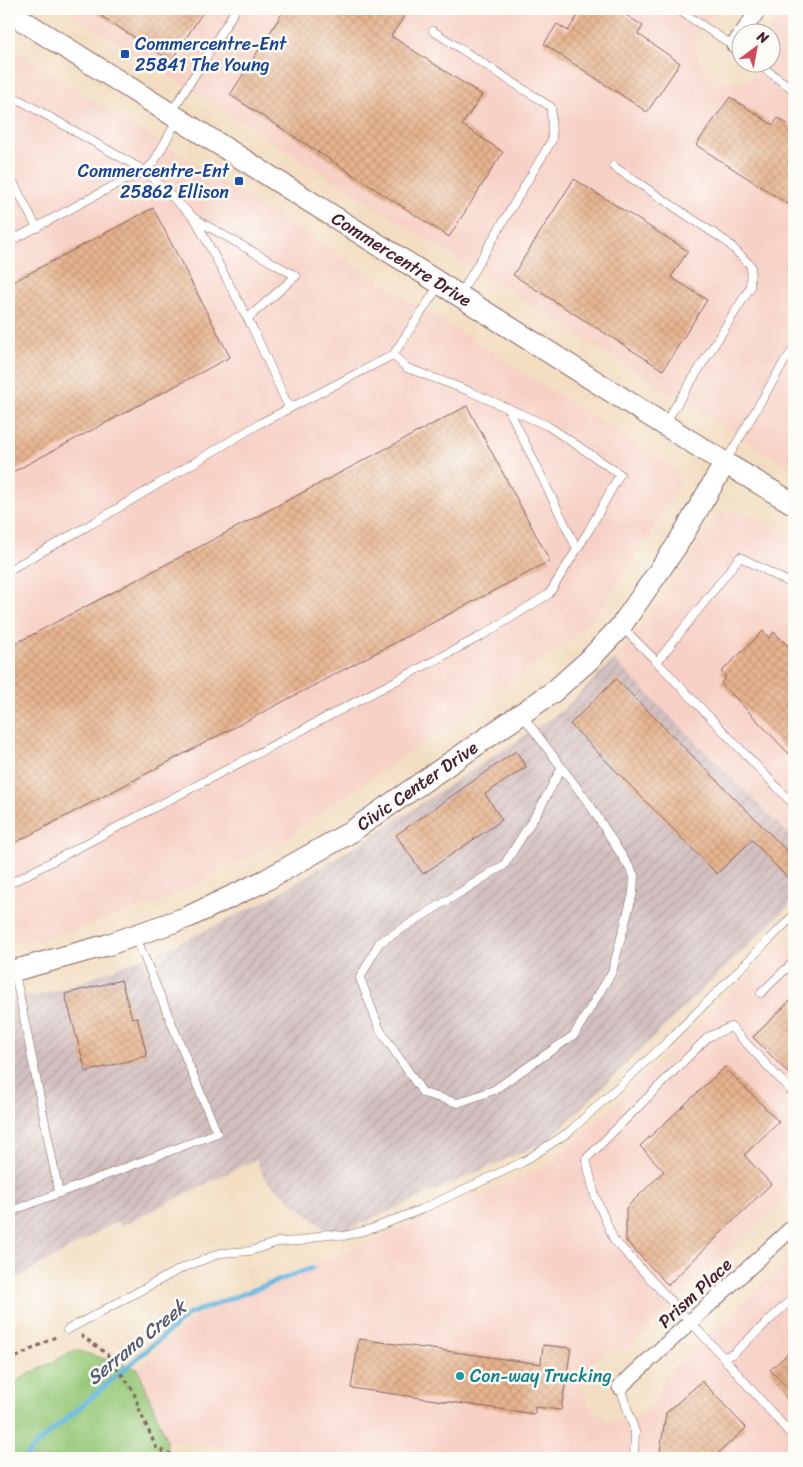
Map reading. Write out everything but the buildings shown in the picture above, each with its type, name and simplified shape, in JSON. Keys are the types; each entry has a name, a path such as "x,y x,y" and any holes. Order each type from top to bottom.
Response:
{"street":[{"path":"751,22 759,9"},
{"name":"Commercentre Drive","path":"11,11 724,463 794,504"},
{"name":"Civic Center Drive","path":"12,971 135,935 196,913 266,880 349,833 553,692 588,661 621,626 677,545 724,463"},
{"name":"Prism Place","path":"620,1387 794,1226"}],"lane":[{"path":"9,242 115,185 145,172 154,162 175,116 236,9"},
{"path":"678,9 730,36"},
{"path":"433,32 551,107 552,140 460,296"},
{"path":"769,72 794,90"},
{"path":"9,94 145,172 196,219 296,276 248,318"},
{"path":"613,166 727,242 751,266 750,288 664,424"},
{"path":"9,174 37,228"},
{"path":"196,219 248,318 289,408"},
{"path":"9,570 289,408 393,355 441,284"},
{"path":"724,463 784,362 794,349"},
{"path":"9,884 483,635 550,594 620,474 548,426 407,368 393,355"},
{"path":"508,408 577,549"},
{"path":"657,662 740,557 794,585"},
{"path":"621,626 794,805"},
{"path":"522,714 562,767 590,805 634,875 633,894 612,972 574,1035 494,1090 458,1102 423,1093 380,1030 360,978 378,943 504,865 540,808 562,767"},
{"path":"67,1330 182,1268 213,1256 250,1251 278,1242 302,1241 326,1234 344,1236 374,1228 422,1209 523,1162 569,1132 666,1043 794,915"},
{"path":"9,1212 217,1133 135,935"},
{"path":"761,993 794,961"},
{"path":"12,971 59,1193"},
{"path":"794,1094 731,1027 708,1037 586,1159 595,1196 614,1240 691,1321 794,1438"},
{"path":"723,1357 733,1354 794,1297"},
{"path":"620,1387 635,1432 634,1458"}],"path":[{"path":"9,1360 67,1330 85,1337 106,1354 133,1390 140,1414 157,1449 177,1456 192,1458"}],"shaded area":[{"path":"64,9 724,9 705,20 698,29 696,37 698,57 704,69 717,79 738,83 759,72 780,72 780,22 774,22 784,9 794,9 794,470 501,287"},
{"path":"9,47 665,462 677,473 680,484 671,502 602,607 573,638 277,844 171,897 54,937 9,944"},
{"path":"724,511 745,513 794,539 794,840 614,660 645,623 716,516"},
{"path":"614,660 794,840 794,901 547,1141 333,1236 264,1178 256,1159 121,1226 118,1221 9,1283 9,1001 57,991 173,946 264,902 375,834 563,710"},
{"path":"794,931 794,1189 630,1347 599,1356 585,1370 582,1382 583,1395 587,1404 609,1422 633,1421 651,1406 665,1376 794,1255 794,1458 305,1458 167,1441 138,1369 195,1316 552,1164"}],"green space":[{"path":"75,1350 138,1369 167,1441 166,1458 9,1458 9,1385"}],"waterway":[{"name":"Serrano Creek","path":"25,1458 38,1443 189,1314 312,1268"}],"place":[{"name":"Commercentre-Ent 25841 The Young","path":"125,54"},
{"name":"Commercentre-Ent 25862 Ellison","path":"239,181"},
{"name":"Con-way Trucking","path":"460,1376"}]}
